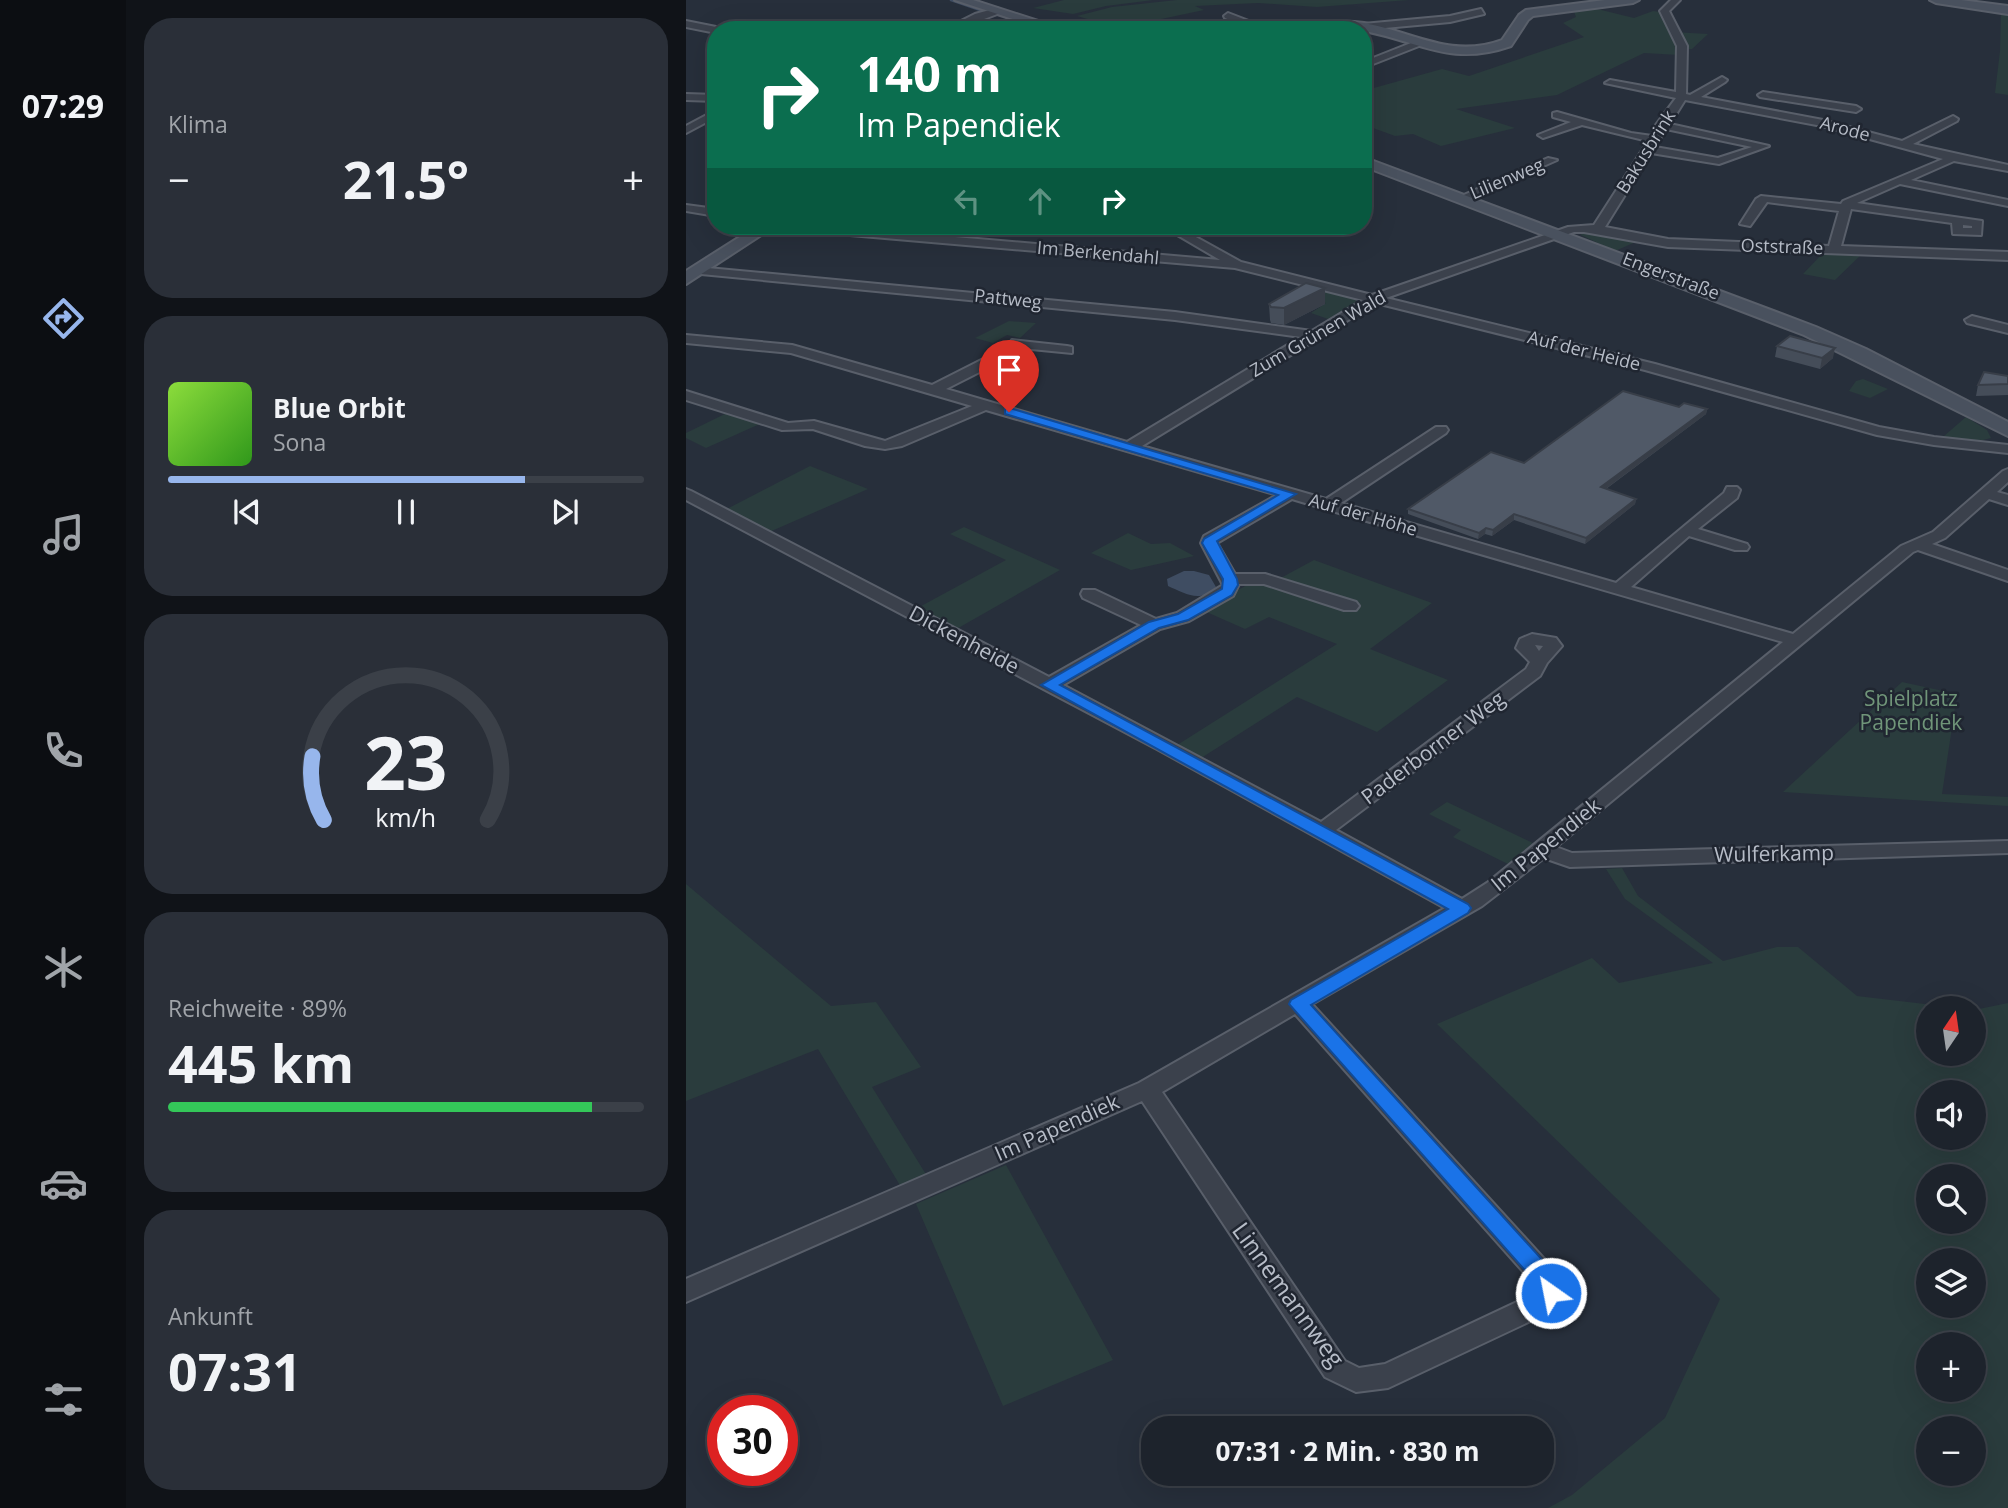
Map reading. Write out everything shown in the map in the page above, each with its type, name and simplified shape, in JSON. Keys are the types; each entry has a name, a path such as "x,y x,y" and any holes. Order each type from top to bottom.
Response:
{"main road":[{"name":"Engerstraße","path":"1372,164 1558,234"}],"street":[{"path":"961,0 1030,21"},
{"path":"1372,30 1416,44 1456,51 1490,49 1507,43 1523,18 1530,13 1633,0"},
{"name":"Bakusbrink","path":"1598,228 1661,125 1686,98 1680,37 1664,12 1676,0"},
{"path":"1936,0 2008,10"},
{"path":"967,21 997,11"},
{"path":"1372,26 1445,19 1480,12"},
{"path":"1228,16 1241,21"},
{"path":"686,24 707,28"},
{"path":"1372,61 1416,44"},
{"path":"1686,98 1723,80"},
{"name":"Arode","path":"1610,83 1835,126 1953,158 2008,168"},
{"path":"1763,95 1856,109"},
{"path":"686,97 707,98"},
{"path":"1757,111 1778,97"},
{"path":"1558,115 1650,144 1719,161 1764,145 1661,125"},
{"path":"686,130 707,118"},
{"path":"1903,145 1953,119"},
{"path":"1543,135 1582,122"},
{"path":"1834,249 1846,206 1953,158"},
{"name":"Lilienweg","path":"1463,198 1552,160"},
{"path":"1900,181 2008,203"},
{"path":"1746,224 1760,201 1765,198 1958,220"},
{"path":"686,208 707,212"},
{"name":"Oststraße","path":"1558,234 1580,228 1598,228 1660,243 2008,256"},
{"name":"Zum Grünen Wald","path":"1129,447 1372,300 1558,234"},
{"name":"Engerstraße","path":"1558,234 1820,335 2008,430"},
{"path":"693,275 753,235"},
{"name":"Im Berkendahl","path":"895,235 1237,265"},
{"name":"Auf der Heide","path":"1184,235 1237,265 1674,373 1912,438 2008,449"},
{"name":"Pattweg","path":"693,275 1175,316 1314,335"},
{"path":"1972,320 2008,329"},
{"name":"Auf der Höhe","path":"686,339 792,349 1795,640"},
{"path":"934,390 1012,350 1017,343 1067,350"},
{"path":"686,395 787,427 814,425 870,443 885,445 985,405"},
{"name":"Engerstraße","path":"1970,412 2008,436"},
{"path":"1328,505 1441,430"},
{"name":"Im Papendiek","path":"686,1291 1147,1089 1462,908 1494,888 1795,640 1916,544 1938,535 2008,474"},
{"path":"1619,589 1686,530 1731,495 1731,490"},
{"name":"Dickenheide","path":"686,494 1049,685 1462,908"},
{"path":"1049,685 1154,625 1183,617 1227,592 1231,585 1230,579 1209,543 1210,539 1289,494"},
{"path":"1987,494 2008,500"},
{"path":"1686,530 1741,547"},
{"path":"1916,544 2008,576"},
{"path":"1230,579 1265,579 1350,606"},
{"path":"1089,594 1154,625"},
{"name":"Paderborner Weg","path":"1322,831 1534,672 1539,661"},
{"name":"Wulferkamp","path":"1541,849 1570,860 2008,847"},
{"name":"Linnemannweg","path":"1147,1089 1335,1369 1356,1380 1388,1376 1544,1302 1551,1293 1548,1281 1346,1054 1298,1004"}],"green space":[{"path":"1064,0 1153,0 1106,6 1073,14 1033,8"},
{"path":"1177,0 1409,0 1317,7 1258,3 1195,6 1204,10 1152,21 1094,21 1077,16 1112,7"},
{"path":"1589,7 1634,18 1653,11 1660,12 1673,32 1708,34 1692,49 1679,49 1679,55 1644,53 1557,95 1456,109 1515,128 1441,146 1413,134 1395,136 1372,128 1372,88 1442,69 1469,76 1584,37 1563,23 1576,17 1573,9"},
{"path":"2001,12 2008,13 2008,95 1995,93"},
{"path":"1582,232 1638,241 1615,251 1581,235"},
{"path":"1824,252 1863,253 1835,280 1803,274"},
{"path":"1325,291 1357,301 1328,319 1311,313 1326,303 1311,299"},
{"path":"1009,321 1036,323 1020,338 1007,335 993,343 975,338"},
{"path":"1863,379 1888,389 1870,398 1849,391 1856,381"},
{"path":"729,412 762,423 706,448 686,438 686,433"},
{"path":"1966,417 1987,430 1991,438 1975,442 1945,438 1944,436"},
{"path":"810,466 868,489 767,533 723,511"},
{"path":"964,527 1060,570 953,631 912,611 1006,560 950,534"},
{"path":"1128,533 1151,544 1170,543 1194,556 1131,570 1091,553"},
{"path":"1314,560 1432,603 1370,649 1448,680 1377,732 1297,697 1198,760 1174,747 1337,644 1269,617 1245,629 1202,610 1249,584 1277,580"},
{"name":"Spielplatz Papendiek","path":"1902,682 1957,694 1942,794 2008,797 2008,806 1783,792"},
{"path":"1447,802 1533,843 1508,864 1453,837 1461,830 1429,814"},
{"path":"1622,868 1638,896 1723,961 1777,947 1798,947 1857,996 1916,1003 1916,1066 1986,1066 1986,1008 2008,1003 2008,1508 1548,1508 1572,1495 1665,1418 1720,1299 1437,1024 1592,958 1619,983 1713,963 1625,899 1606,869"},
{"path":"686,884 831,1006 876,1002 921,1067 872,1087 927,1176 901,1187 818,1049 686,1101"},
{"path":"1006,1165 1113,1360 1003,1406 916,1204"}],"water":[{"path":"1184,571 1209,575 1216,587 1204,595 1192,596 1168,586 1167,579"}],"building":[{"path":"1306,283 1325,288 1284,308 1271,307 1269,304"},
{"path":"1790,336 1835,348 1822,358 1777,346"},
{"path":"1984,372 2008,376 2008,384 1978,385"},
{"path":"1623,391 1679,407 1684,403 1707,409 1601,487 1636,499 1586,538 1514,514 1493,530 1486,528 1479,533 1408,509 1491,452 1524,463"}],"waterway":[{"path":"951,0 983,11"}],"route":[{"path":"1009,412 1289,494 1210,539 1209,543 1230,579 1231,585 1227,592 1183,617 1154,625 1049,685 1462,908 1298,1004 1318,1023 1548,1281 1551,1293"}]}
